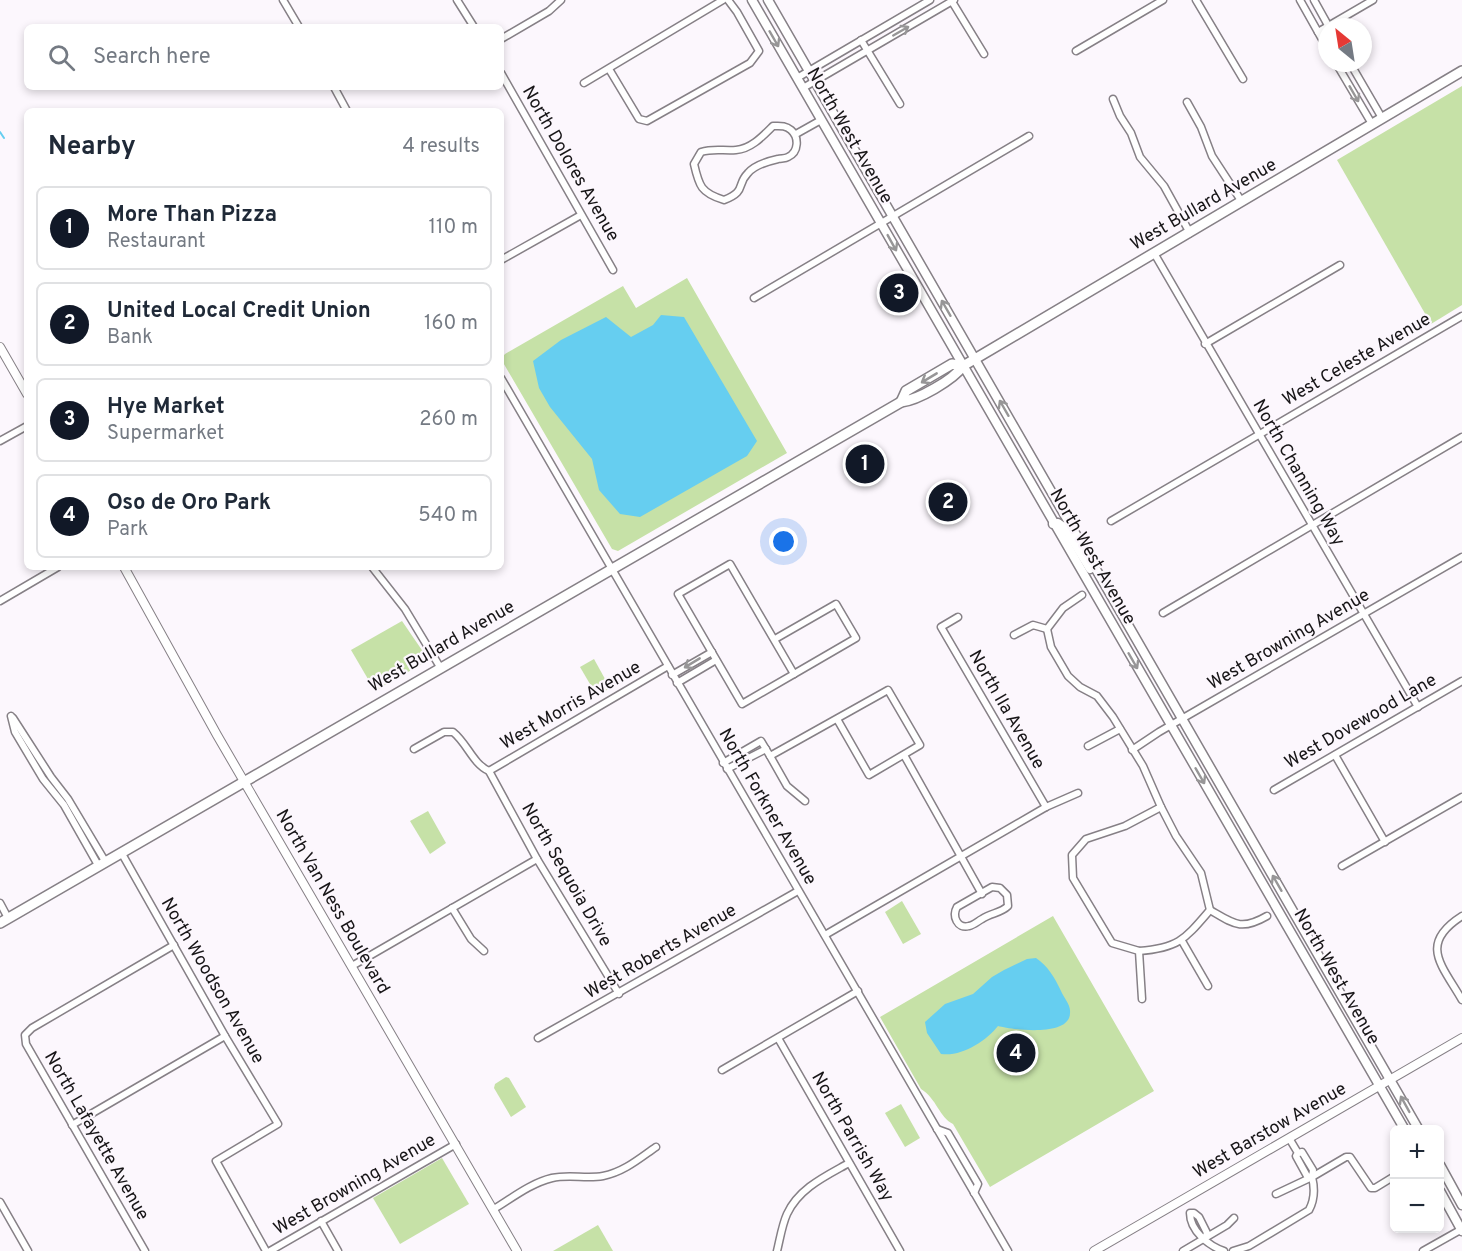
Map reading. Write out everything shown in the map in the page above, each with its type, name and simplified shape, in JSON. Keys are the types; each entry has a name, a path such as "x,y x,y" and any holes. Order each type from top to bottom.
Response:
{"main road":[{"name":"North West Avenue","path":"752,0 1402,1125"},
{"name":"North West Avenue","path":"768,0 1416,1125"},
{"name":"West Bullard Avenue","path":"4,920 901,402 906,391 952,364 963,366 1462,71"},
{"path":"1053,524 1058,523 1065,528 1109,600 1128,624"},
{"path":"1444,1172 1462,1205"},
{"path":"1444,1198 1462,1229"}],"street":[{"path":"283,0 297,24"},
{"path":"457,0 472,24"},
{"path":"504,37 549,10 561,0"},
{"path":"584,83 725,0 737,12 759,51 750,63 647,121 639,119 632,111 609,69"},
{"path":"797,78 930,0"},
{"path":"1076,51 1163,0"},
{"path":"1197,0 1243,79"},
{"path":"1300,0 1318,32"},
{"path":"1314,0 1324,18"},
{"path":"1344,18 1373,0"},
{"path":"803,88 952,1 984,54"},
{"path":"861,40 900,104"},
{"path":"1341,72 1372,124"},
{"path":"1355,72 1382,118"},
{"name":"North Dolores Avenue","path":"504,78 613,270"},
{"path":"336,90 346,108"},
{"path":"1113,99 1131,133 1140,157 1164,186 1190,232"},
{"path":"1187,102 1201,127 1212,156 1242,202"},
{"path":"796,134 821,120"},
{"path":"773,126 786,126 796,134 798,142 795,150 788,157 766,162 747,173 740,190 733,196 724,200 715,197 705,192 698,181 694,164 701,152 714,148 739,150 756,142 773,126"},
{"path":"754,298 1029,136"},
{"path":"504,258 581,215"},
{"name":"North Channing Way","path":"1154,254 1418,707"},
{"path":"1205,344 1340,265"},
{"name":"West Celeste Avenue","path":"1111,521 1462,316"},
{"path":"0,347 24,389"},
{"name":"North Forkner Avenue","path":"504,383 1008,1251"},
{"path":"0,441 24,428"},
{"path":"1163,613 1462,437"},
{"name":"West Browning Avenue","path":"1132,750 1462,556"},
{"path":"775,639 836,604 856,638 794,674 742,704 678,594 730,564 794,674"},
{"path":"0,601 53,570"},
{"name":"North Van Ness Boulevard","path":"126,570 217,735 518,1251"},
{"path":"374,570 405,609 440,667"},
{"path":"1082,595 1063,608 1047,629 1050,647 1068,676 1080,687 1097,696 1143,766 1176,836 1201,873 1210,910 1234,924 1252,925 1267,916"},
{"name":"North Ila Avenue","path":"958,617 941,627 1046,807"},
{"path":"1014,635 1033,625 1047,629"},
{"path":"672,675 712,651"},
{"path":"677,683 716,660"},
{"name":"West Morris Avenue","path":"489,771 668,666"},
{"name":"West Dovewood Lane","path":"1274,790 1462,681"},
{"path":"770,756 888,690 920,745 869,775 837,719"},
{"path":"1088,746 1120,729"},
{"name":"North Sequoia Drive","path":"414,749 444,732 453,732 462,740 482,768 489,771 537,859 619,994"},
{"path":"723,762 761,741 787,786 804,801"},
{"path":"28,746 72,812 101,863"},
{"path":"727,769 766,748"},
{"path":"904,755 982,894"},
{"path":"1335,755 1385,842"},
{"path":"825,935 1046,807 1078,793"},
{"path":"1342,866 1462,797"},
{"path":"1161,807 1125,826 1086,839 1072,855 1073,878 1112,943 1139,951 1161,949 1182,941 1210,910"},
{"name":"North Woodson Avenue","path":"121,852 225,1036 278,1124 216,1161 268,1251"},
{"path":"352,966 537,859"},
{"path":"992,887 1000,888 1007,895 1008,906 1004,911 985,917 972,926 961,925 955,916 957,907 982,894 992,887"},
{"name":"West Roberts Avenue","path":"538,1038 798,891"},
{"path":"0,903 4,920"},
{"path":"452,908 471,939 484,951"},
{"path":"1462,916 1442,932 1437,941 1437,953 1462,1000"},
{"path":"1182,941 1208,986"},
{"name":"North Lafayette Avenue","path":"145,1251 26,1044 25,1035 32,1028 174,945"},
{"path":"1139,951 1142,999"},
{"path":"722,1070 858,991"},
{"path":"72,1125 225,1036"},
{"name":"North Parrish Way","path":"778,1038 900,1251"},
{"name":"West Barstow Avenue","path":"1094,1251 1462,1038"},
{"path":"1289,1138 1307,1176 1312,1177"},
{"name":"West Browning Avenue","path":"268,1251 456,1144"},
{"path":"494,1209 528,1188 549,1179 559,1176 603,1176 624,1169 657,1147"},
{"path":"1276,1194 1348,1157 1355,1162 1371,1188 1390,1179"},
{"path":"777,1251 788,1214 798,1197 814,1183 849,1163"},
{"path":"1233,1251 1249,1246 1309,1210 1315,1190 1312,1177"},
{"path":"1183,1200 1207,1231 1205,1238"},
{"path":"0,1202 28,1251"},
{"path":"1183,1251 1227,1225 1234,1218"},
{"path":"321,1221 338,1251"},
{"path":"1423,1251 1462,1229"},
{"path":"1205,1238 1215,1248 1224,1251"}],"green space":[{"path":"1462,86 1462,305 1431,324 1337,160"},
{"path":"687,278 787,453 618,551 612,549 504,364 504,355 623,286 636,308"},
{"path":"402,621 428,659 375,691 351,650"},
{"path":"594,659 610,688 597,696 580,667"},
{"path":"428,811 446,843 430,854 410,821"},
{"path":"902,901 921,934 903,944 885,912"},
{"path":"1053,916 1154,1091 990,1187 953,1124 944,1117 931,1098 921,1089 880,1017"},
{"path":"506,1077 509,1078 526,1107 511,1117 494,1088 495,1084"},
{"path":"901,1104 920,1138 905,1147 885,1113"},
{"path":"442,1158 469,1204 400,1244 373,1198"},
{"path":"598,1225 613,1251 553,1251"}],"water":[{"path":"661,315 684,317 757,441 747,456 640,517 620,514 599,490 592,459 550,407 539,388 533,361 561,340 606,317 631,337 653,325"},
{"path":"1036,958 1051,973 1068,1004 1070,1013 1068,1021 1061,1026 1040,1030 998,1026 973,1047 957,1053 941,1054 927,1033 925,1022 945,1004 973,994 992,977 1004,970 1027,959"}],"waterway":[{"path":"0,132 4,138"}],"place":[{"name":"Hye Market","path":"899,293"},
{"name":"More Than Pizza","path":"865,464"},
{"name":"United Local Credit Union","path":"948,502"},
{"name":"Oso de Oro Park","path":"1016,1053"}]}
